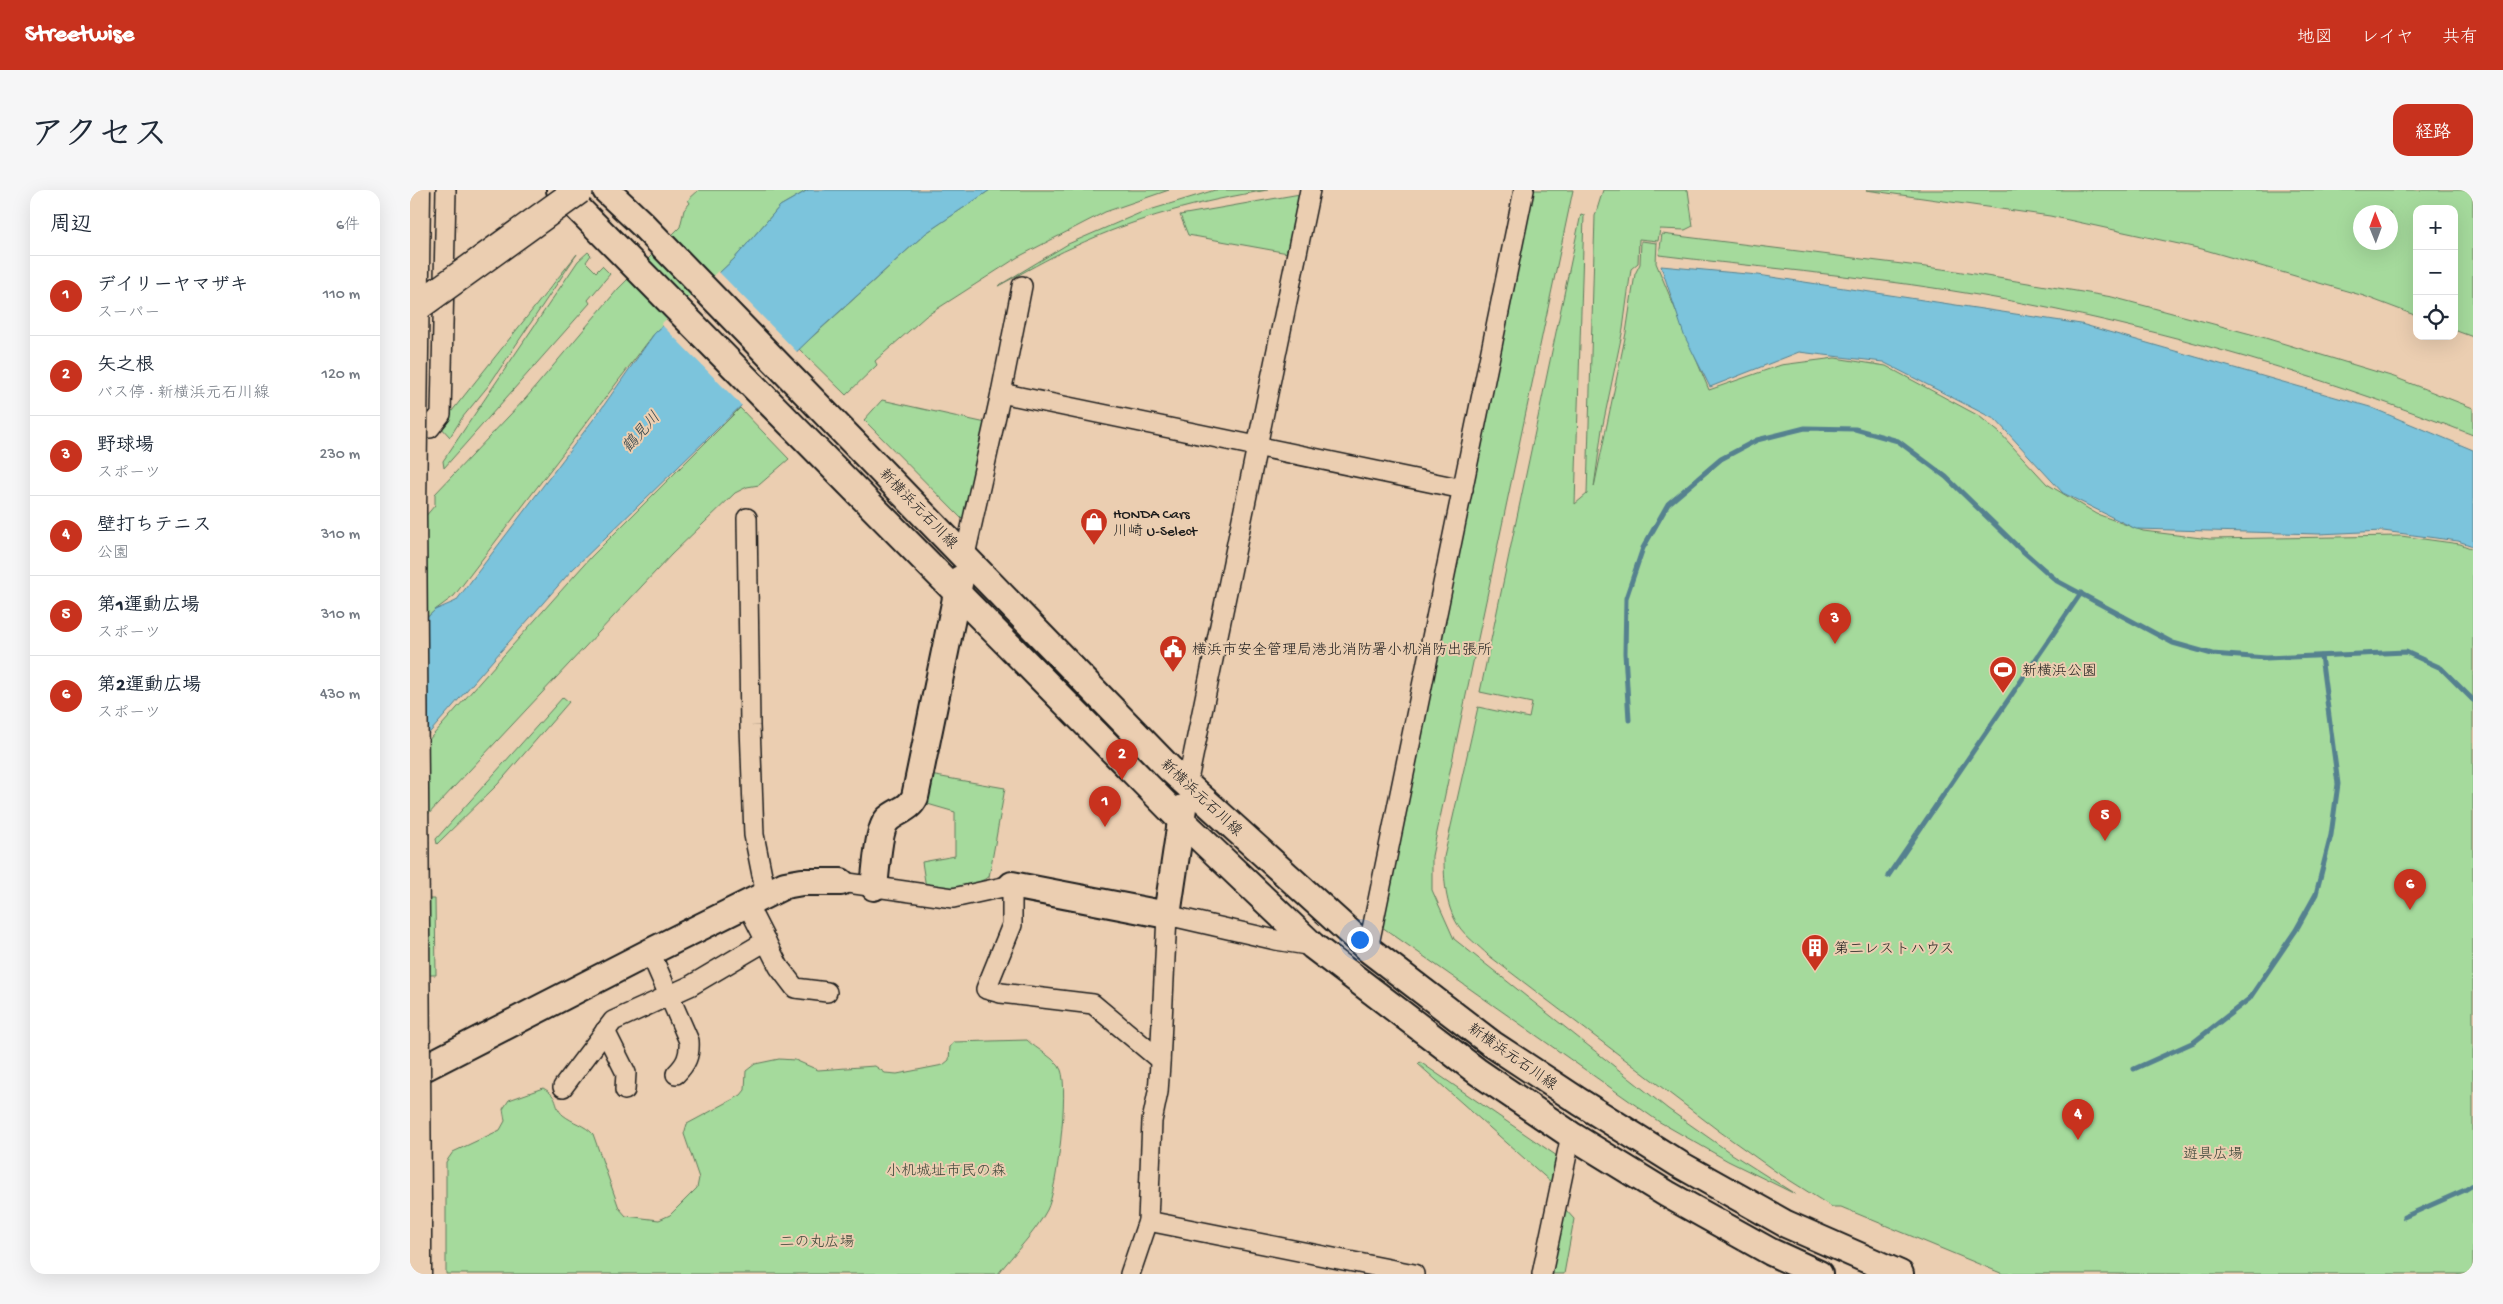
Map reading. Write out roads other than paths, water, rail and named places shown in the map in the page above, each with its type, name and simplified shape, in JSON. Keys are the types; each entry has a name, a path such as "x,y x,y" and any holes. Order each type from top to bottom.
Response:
{"highway":[{"path":"416,190 412,509 417,1274"},
{"path":"410,304 575,196"},
{"path":"410,312 575,196"}],"street":[{"path":"410,428 430,428 441,414 446,190"},
{"name":"新横浜元石川線","path":"560,190 575,196 828,461 1181,820 1313,946 1478,1072 1571,1135 1667,1194 1771,1252 1819,1274"},
{"name":"新横浜元石川線","path":"606,190 642,224 851,438 1187,785 1368,949 1492,1044 1679,1164 1786,1224 1900,1274"},
{"path":"1130,1274 1148,1221 1152,1121 1158,1092 1160,1060 1166,915 1181,820 1310,190"},
{"path":"1368,949 1524,190"},
{"path":"874,887 882,829 887,820 910,806 915,797 1022,286"},
{"path":"1001,393 1257,448 1463,489"},
{"path":"747,518 750,726 757,858 756,899 766,941 779,968 795,988 827,992"},
{"path":"410,1078 420,1070 756,899 785,885 802,882 841,882 953,898 1012,886 1166,915 1276,940 1313,946"},
{"path":"1012,886 1012,925 986,989 1001,994 1093,1004 1160,1060"},
{"path":"563,1087 613,1021 671,996 766,941"},
{"path":"650,952 671,996 689,1041 690,1054 684,1066 676,1074"},
{"path":"605,1031 626,1073 625,1090"},
{"path":"1542,1274 1571,1135"},
{"path":"1148,1221 1414,1274"}],"water":[{"name":"鶴見川","path":"808,190 990,190 926,233 816,333 571,571 410,755 410,634 435,610 456,601 602,408 654,334 734,259 780,206"},
{"path":"1661,266 1758,275 2081,324 2370,407 2473,450 2473,546 2458,541 2383,531 2319,534 2136,529 2063,493 1996,420 1883,362 1799,352 1710,387 1684,335"}],"waterway":[{"path":"1629,720 1625,653 1626,598 1643,548 1668,504 1721,459 1757,440 1805,428 1855,429 1898,441 1946,477 2016,545 2057,581 2173,643 2212,654 2266,658 2406,652 2441,668 2473,700"},
{"path":"1888,876 2081,593"},
{"path":"2134,1069 2194,1042 2249,999 2296,930 2316,894 2331,835 2338,784 2321,656"},
{"path":"2404,1217 2473,1185"}],"place":[{"name":"HONDA Cars 川崎 U-Select","path":"1094,546"},
{"name":"野球場","path":"1835,644"},
{"name":"横浜市安全管理局港北消防署小机消防出張所","path":"1173,673"},
{"name":"新横浜公園","path":"2003,694"},
{"name":"矢之根","path":"1122,780"},
{"name":"デイリーヤマザキ","path":"1105,827"},
{"name":"第1運動広場","path":"2105,841"},
{"name":"第2運動広場","path":"2410,910"},
{"name":"第二レストハウス","path":"1815,972"},
{"name":"壁打ちテニス","path":"2078,1140"}],"park label":[{"name":"遊具広場","path":"2213,1153"},
{"name":"小机城址市民の森","path":"946,1170"},
{"name":"二の丸広場","path":"817,1241"}]}
